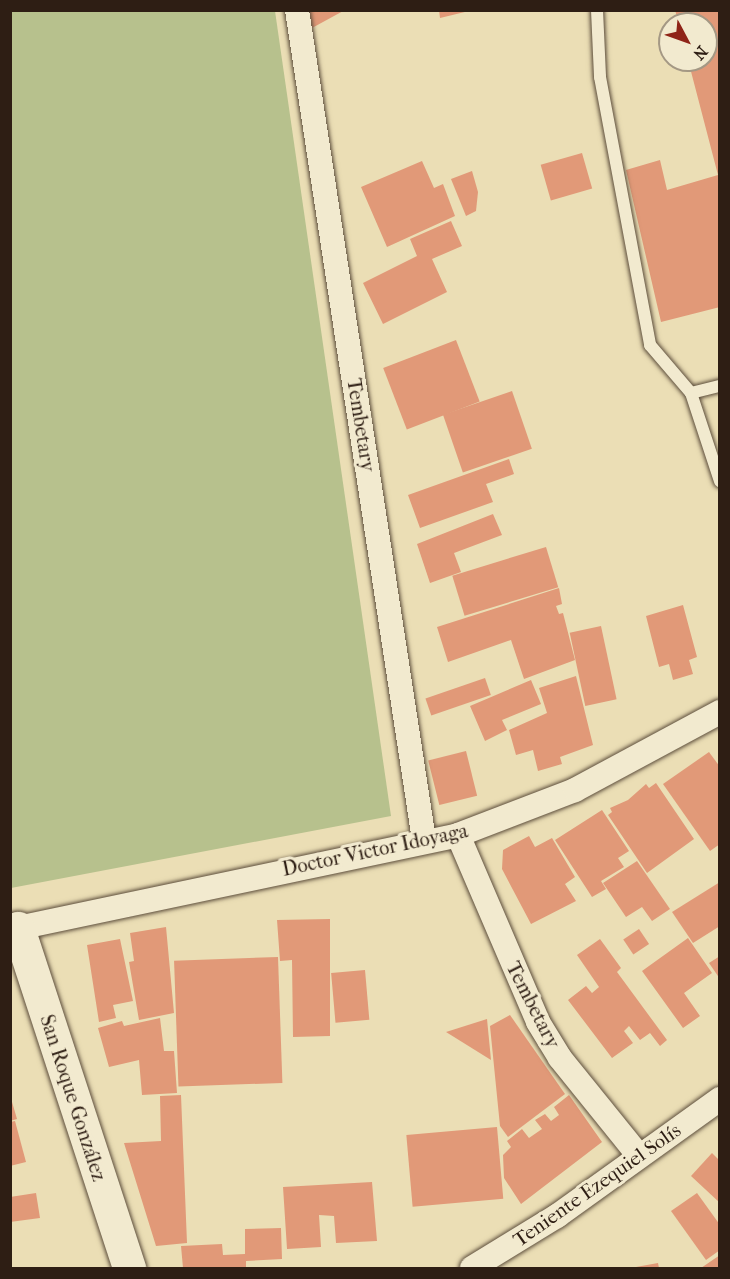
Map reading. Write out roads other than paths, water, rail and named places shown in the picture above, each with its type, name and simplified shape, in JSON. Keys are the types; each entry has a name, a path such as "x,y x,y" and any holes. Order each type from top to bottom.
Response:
{"street":[{"name":"Tembetary","path":"297,10 424,840"},
{"name":"Doctor Victor Idoyaga","path":"14,929 424,840 458,835 575,790 720,712"},
{"name":"Tembetary","path":"458,835 538,1022 560,1058 639,1156"},
{"name":"San Roque González","path":"14,929 129,1269"},
{"name":"Teniente Ezequiel Solís","path":"472,1269 556,1216 720,1099"}],"lane":[{"path":"597,10 600,77 650,345 691,393 720,481"},
{"path":"691,393 720,386"}]}
